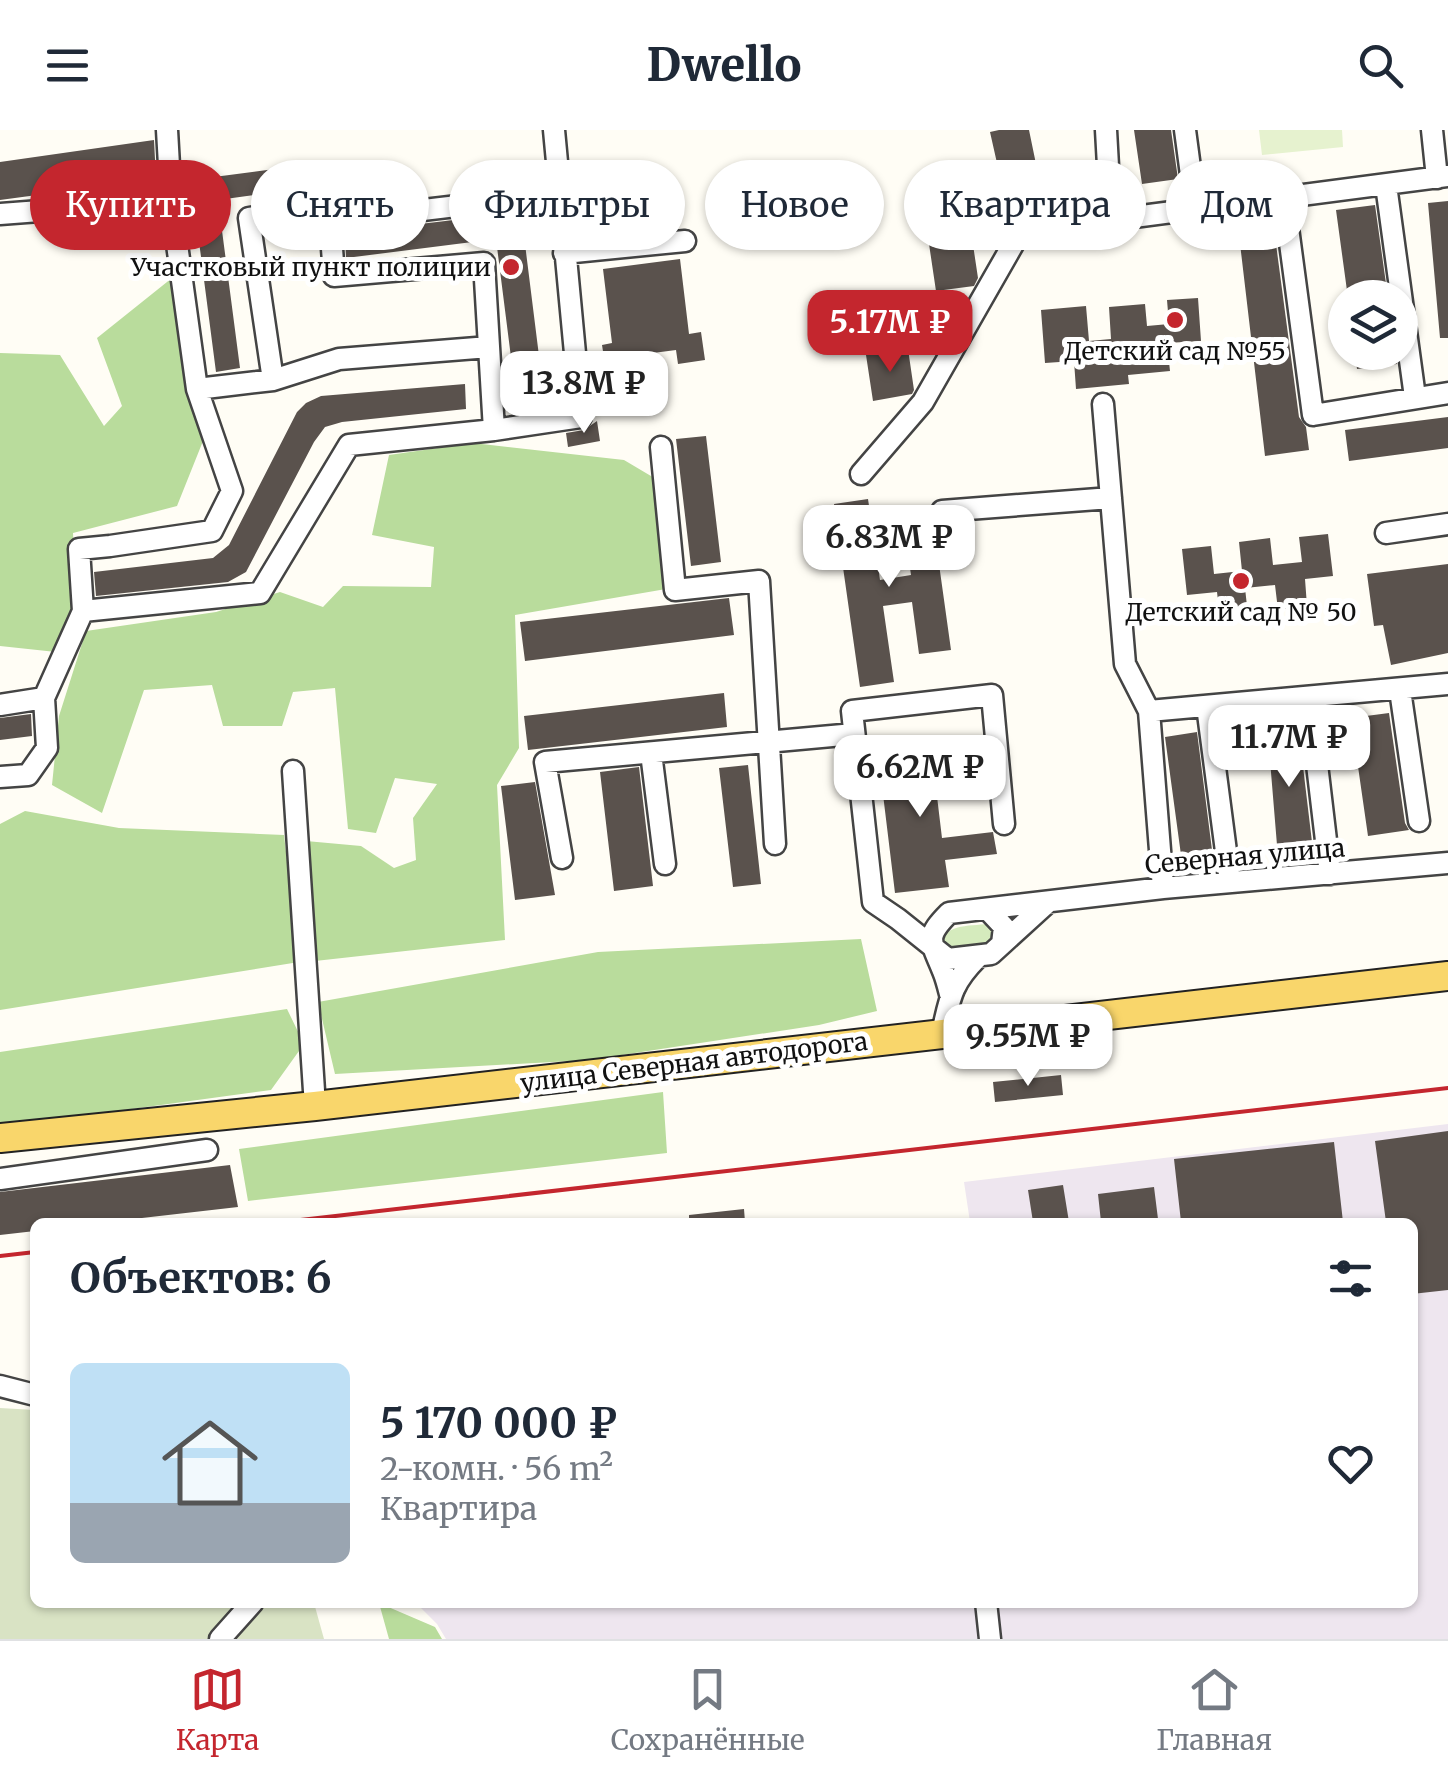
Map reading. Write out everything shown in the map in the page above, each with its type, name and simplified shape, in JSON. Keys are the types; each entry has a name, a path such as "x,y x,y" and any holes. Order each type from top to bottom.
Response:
{"main road":[{"name":"улица Северная автодорога","path":"0,1138 316,1106 1448,976"}],"street":[{"path":"168,130 170,160"},
{"path":"554,130 556,160"},
{"path":"1106,130 1108,160"},
{"path":"1184,130 1189,160"},
{"path":"1308,195 1443,177 1432,130"},
{"path":"1386,185 1414,397"},
{"path":"0,214 30,212"},
{"path":"0,777 28,776 48,748 44,698 83,611 79,549 212,530 232,490 196,389 178,250"},
{"path":"254,250 273,380"},
{"path":"332,250 334,276 484,263 494,430"},
{"path":"83,611 260,592 349,445 582,417 564,250"},
{"path":"564,253 594,250"},
{"path":"861,474 924,402 1010,250"},
{"path":"1291,250 1313,414 1448,393"},
{"path":"196,389 273,380 340,358 490,347"},
{"path":"1104,404 1125,664 1149,711 1162,888"},
{"path":"661,447 675,590 759,582 775,844"},
{"path":"942,512 1111,498"},
{"path":"1386,533 1448,524"},
{"path":"1149,711 1448,684"},
{"path":"1400,690 1419,821"},
{"path":"1004,824 992,695 852,711 873,902 948,959 991,954 1046,903"},
{"path":"0,705 44,698"},
{"path":"1309,698 1330,874"},
{"path":"1206,706 1230,882"},
{"path":"562,858 545,762 854,734"},
{"path":"651,753 665,864"},
{"path":"292,772 316,1106"},
{"name":"Северная улица","path":"987,909 1162,888 1448,863"},
{"path":"898,919 987,909 1004,927 1002,944"},
{"path":"948,913 934,930 931,946 950,994"},
{"path":"942,1033 950,994 960,975 977,958"},
{"path":"0,1179 207,1150"},
{"path":"0,1386 30,1394"},
{"path":"220,1639 248,1608"},
{"path":"987,1608 990,1639"}],"shaded area":[{"path":"1448,1124 1448,1639 446,1639 421,1608 1418,1608 1418,1218 969,1218 964,1182"}],"green space":[{"path":"1259,130 1342,130 1343,147 1262,155"},
{"path":"187,266 207,431 177,506 73,533 76,596 56,652 0,646 0,353 60,355 104,426 122,406 97,338"},
{"path":"473,443 624,460 656,479 666,589 515,615 519,748 497,785 505,940 315,961 306,841 361,846 394,868 416,860 413,818 437,784 395,778 376,833 348,829 335,688 293,692 282,726 223,726 212,685 144,690 102,813 52,785 59,716 86,631 216,612 280,592 323,607 343,586 431,587 434,547 372,535 389,455"},
{"path":"25,811 119,828 284,835 299,962 0,1010 0,824"},
{"path":"988,924 996,939 989,949 951,954 943,948 945,934 950,930"},
{"path":"861,939 877,1011 819,1025 589,1060 335,1074 318,1002 598,952"},
{"path":"287,1009 304,1044 271,1090 0,1127 0,1052"},
{"path":"663,1092 667,1153 248,1201 239,1149"},
{"path":"0,1408 30,1410 30,1608 315,1608 324,1639 0,1639"},
{"path":"380,1608 391,1608 435,1627 442,1639 389,1639"}],"building":[{"path":"1029,130 1035,160 996,160 990,132"},
{"path":"1134,130 1171,130 1175,160 1166,160 1166,181 1146,183 1146,160 1138,160"},
{"path":"154,140 155,160 30,160 30,196 0,200 0,162"},
{"path":"251,172 251,195 231,198 231,175"},
{"path":"1448,201 1448,338 1440,338 1428,203"},
{"path":"1375,205 1385,280 1346,280 1336,210"},
{"path":"449,221 449,245 429,247 429,223"},
{"path":"200,250 225,250 240,368 216,372"},
{"path":"346,250 409,250 346,258"},
{"path":"497,250 526,250 545,404 507,409 505,382 514,381"},
{"path":"930,250 974,250 978,278 974,286 936,291"},
{"path":"1241,250 1277,250 1299,417 1306,427 1309,450 1265,456"},
{"path":"680,259 689,334 701,332 705,360 678,364 676,350 630,356 632,367 606,370 602,345 612,343 603,269"},
{"path":"1198,298 1201,341 1167,343 1170,371 1128,375 1129,384 1076,389 1074,361 1045,363 1041,310 1086,306 1089,341 1111,339 1109,307 1145,304 1147,326 1169,324 1167,300"},
{"path":"908,349 912,394 873,401 866,355"},
{"path":"465,384 466,409 325,427 246,572 228,582 96,596 94,572 213,558 229,545 297,412 306,403 321,396"},
{"path":"1448,417 1448,448 1349,461 1345,430"},
{"path":"597,421 600,441 568,447 566,433 584,430"},
{"path":"706,436 721,562 691,566 676,439"},
{"path":"868,499 880,580 911,575 903,520 930,517 933,521 951,650 919,654 912,602 883,606 894,682 860,687 834,504"},
{"path":"1328,534 1333,576 1305,579 1307,606 1278,610 1275,585 1245,588 1248,615 1220,618 1217,592 1187,595 1182,549 1211,546 1214,574 1242,571 1239,542 1270,538 1273,565 1302,562 1299,537"},
{"path":"1448,564 1448,653 1391,665 1383,625 1374,626 1367,574"},
{"path":"729,598 734,635 525,661 520,622"},
{"path":"724,693 727,727 528,750 524,716"},
{"path":"1389,713 1409,830 1368,836 1351,718"},
{"path":"31,714 32,736 0,740 0,718"},
{"path":"1197,732 1212,850 1181,855 1165,737"},
{"path":"1299,733 1312,842 1277,845 1268,736"},
{"path":"930,738 942,838 993,832 997,854 945,860 949,887 895,893 877,745"},
{"path":"748,765 761,884 733,887 719,768"},
{"path":"639,767 653,886 614,891 600,772"},
{"path":"535,782 555,895 515,900 501,786"},
{"path":"1061,1075 1063,1095 995,1102 993,1082"},
{"path":"1448,1131 1448,1290 1418,1293 1418,1218 1385,1218 1375,1141"},
{"path":"1334,1142 1343,1218 1181,1218 1174,1159"},
{"path":"230,1165 238,1207 142,1218 30,1218 30,1232 0,1235 0,1192"},
{"path":"1063,1185 1068,1218 1032,1218 1028,1190"},
{"path":"1154,1187 1158,1218 1101,1218 1098,1194"},
{"path":"744,1209 745,1218 689,1218"}],"railway":[{"path":"318,1218 1448,1088"},
{"path":"0,1256 30,1253"}],"place":[{"name":"Участковый пункт полиции","path":"511,267"},
{"name":"Детский сад №55","path":"1175,320"},
{"name":"Детский сад № 50","path":"1241,581"}]}
